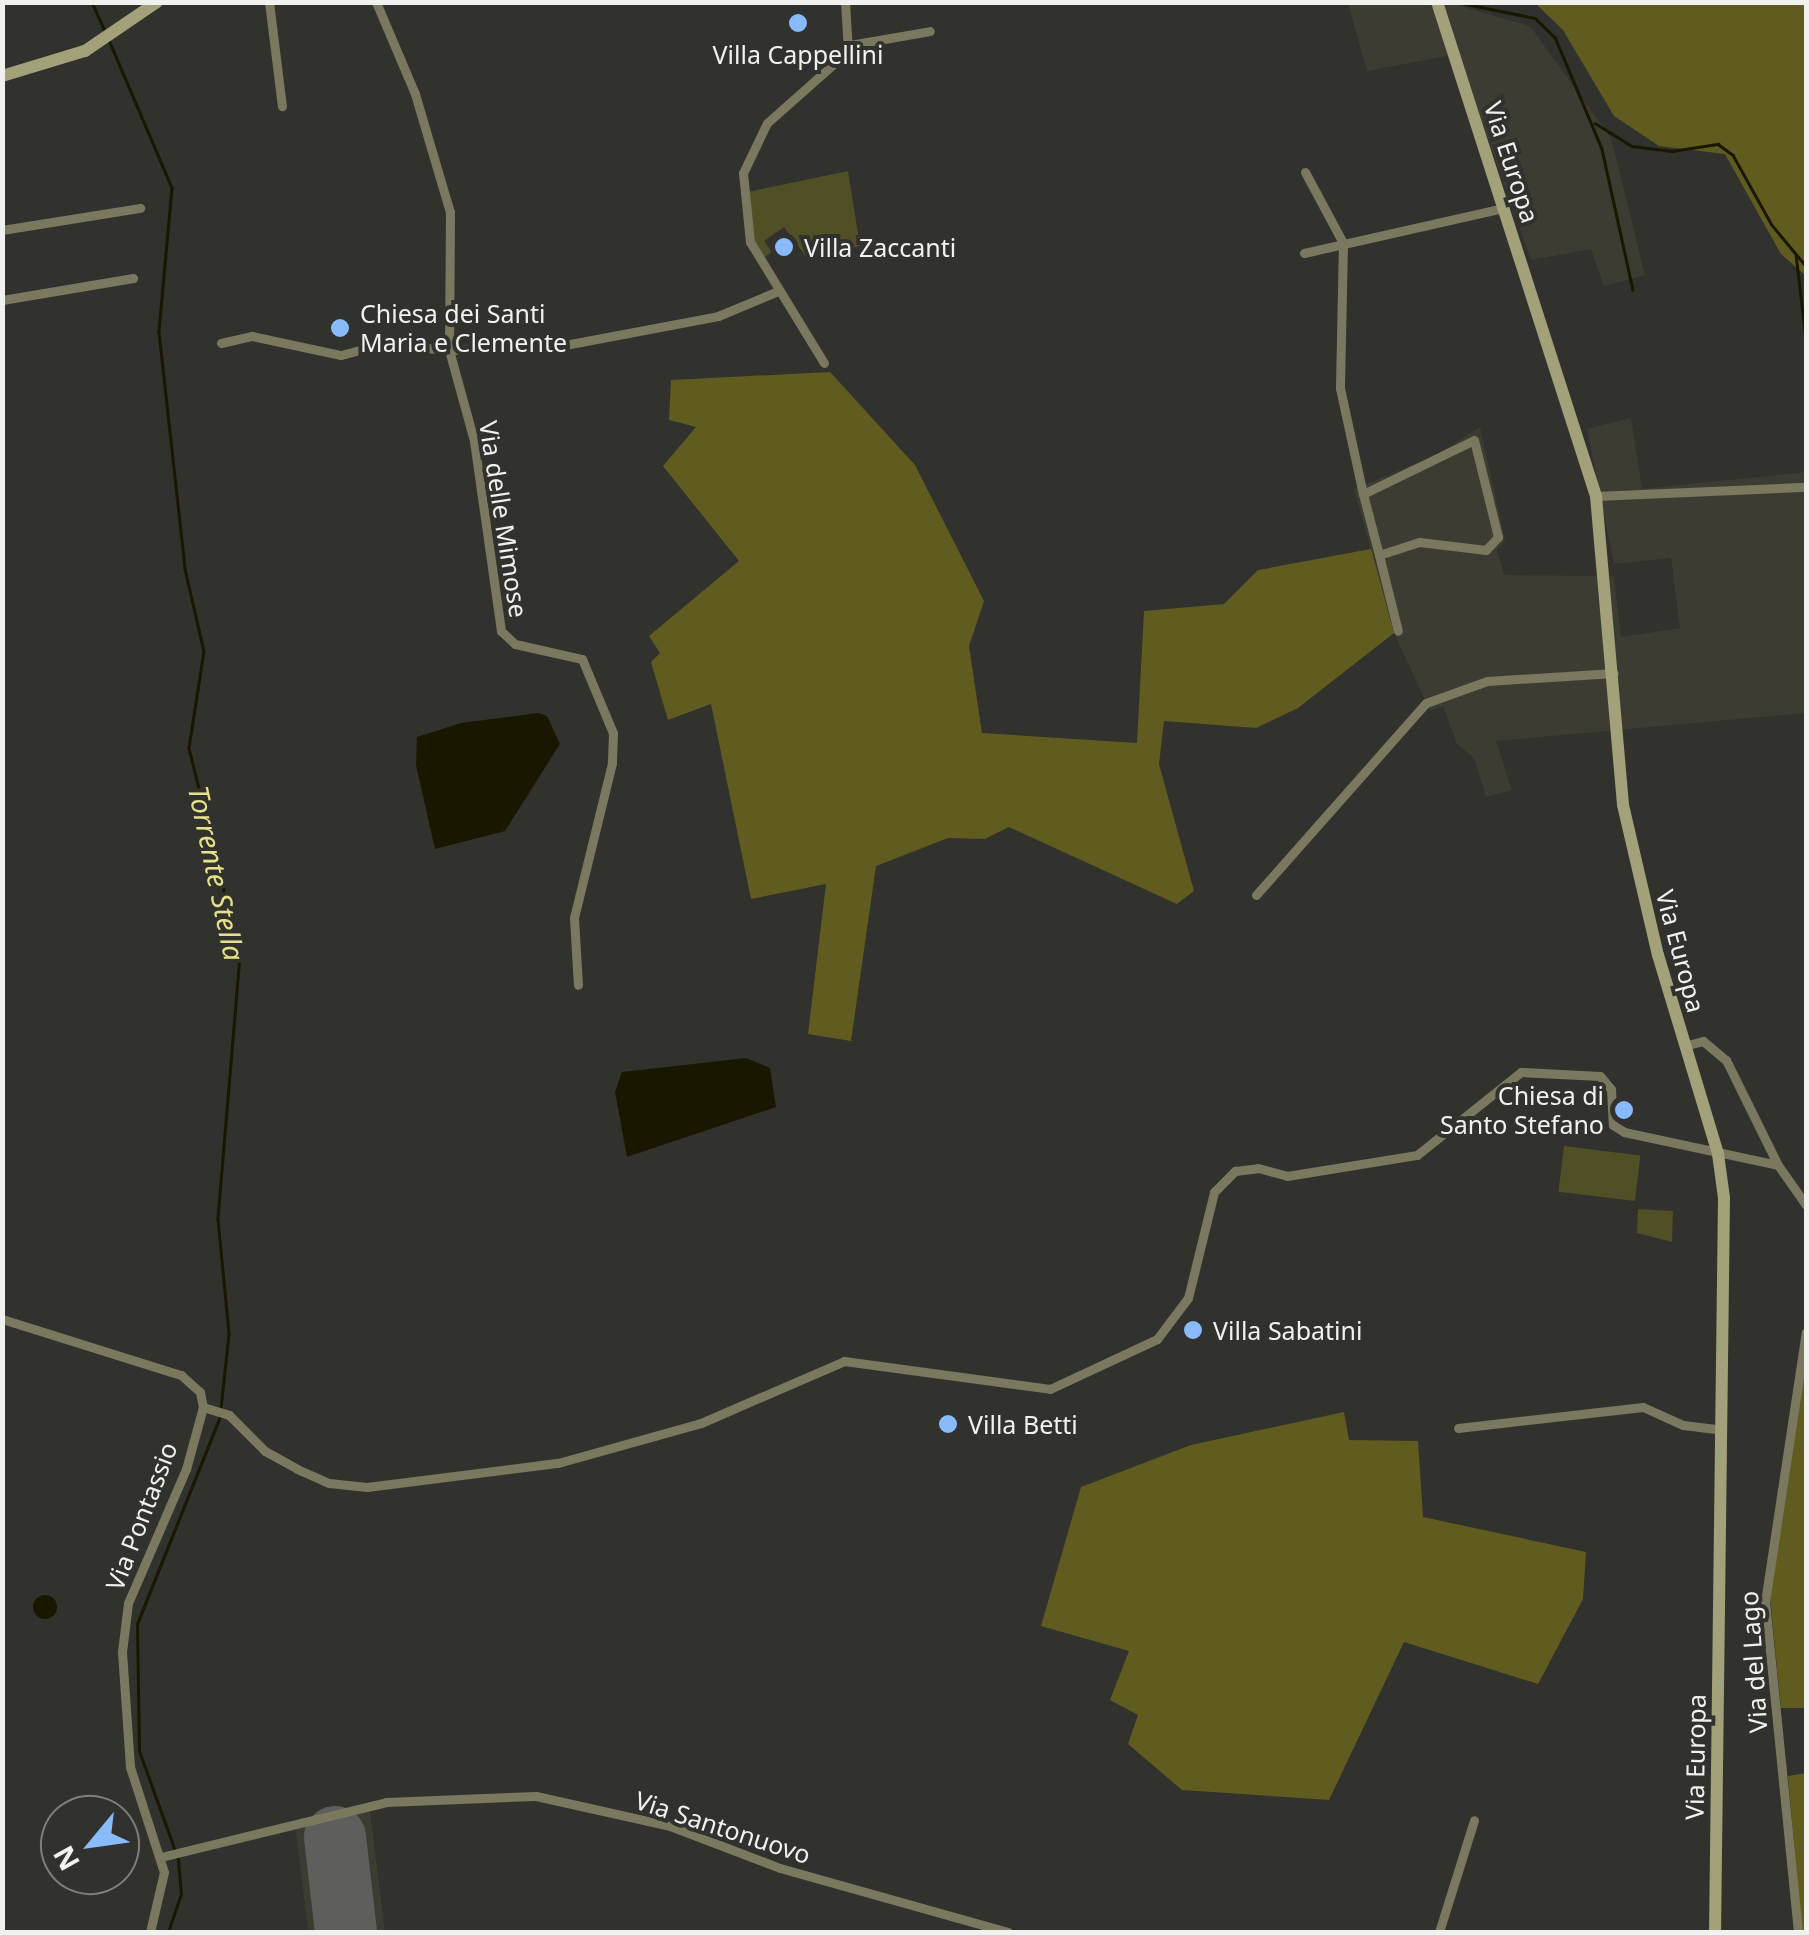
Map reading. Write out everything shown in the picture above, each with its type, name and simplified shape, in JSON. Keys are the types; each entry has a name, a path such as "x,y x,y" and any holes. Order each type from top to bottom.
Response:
{"main road":[{"path":"2,76 90,48 124,30 157,2"},
{"name":"Via Europa","path":"1437,2 1596,496 1623,805 1684,1046 1718,1154 1724,1198 1715,1932"}],"street":[{"path":"269,2 282,106"},
{"path":"376,2 415,94 450,212 450,350"},
{"path":"845,2 850,45"},
{"path":"824,363 747,234 745,160 767,123 850,45 930,31"},
{"path":"1306,172 1344,243 1340,388 1398,631"},
{"path":"2,230 140,208"},
{"path":"1304,253 1504,208"},
{"path":"2,300 133,278"},
{"path":"221,343 252,336 341,355 382,344 450,350 549,348 718,316 778,291"},
{"name":"Via delle Mimose","path":"450,350 474,440 497,622 515,644 582,659 613,734 612,762 574,918 578,985"},
{"path":"1363,494 1390,486 1466,440 1478,444 1498,530 1490,548 1419,542 1379,555"},
{"path":"1596,496 1806,486"},
{"path":"1256,895 1426,703 1487,681 1614,673"},
{"path":"1684,1046 1702,1041 1726,1060 1778,1165 1806,1205"},
{"path":"2,1319 181,1374 200,1392 207,1408 229,1415 279,1460 328,1483 366,1487 558,1463 700,1424 844,1360 967,1373 1040,1390 1156,1340 1188,1298 1214,1192 1235,1171 1258,1168 1288,1176 1418,1155 1521,1072 1564,1070 1608,1082 1613,1125 1624,1132 1778,1165"},
{"name":"Via del Lago","path":"1798,1932 1765,1593 1806,1332"},
{"path":"1458,1428 1643,1407 1684,1425 1722,1430"},
{"name":"Via Pontassio","path":"150,1932 164,1892 164,1856 130,1767 122,1652 128,1603 186,1468 207,1408"},
{"name":"Via Santonuovo","path":"164,1856 386,1802 536,1796 670,1826 780,1868 1008,1932"},
{"path":"1439,1932 1474,1820"}],"shaded area":[{"path":"1348,3 1450,3 1530,26 1611,138 1645,275 1604,286 1591,249 1531,260 1458,54 1367,71"},
{"path":"1535,3 1806,3 1806,276 1781,254 1725,154 1659,146 1614,116 1563,30"},
{"path":"848,171 860,246 807,258 784,227 764,241 772,252 763,258 752,239 747,192"},
{"path":"830,372 915,465 984,601 969,646 982,733 1137,743 1144,611 1224,604 1258,570 1371,549 1394,633 1298,708 1256,728 1164,721 1159,764 1194,891 1177,904 1009,827 985,839 948,838 876,866 851,1041 808,1034 826,884 751,899 711,704 668,720 651,662 660,653 649,636 739,561 663,466 696,427 669,420 671,380"},
{"path":"1631,418 1642,489 1806,472 1806,713 1496,741 1512,790 1486,797 1474,758 1457,744 1443,706 1430,711 1394,633 1354,489 1433,457 1480,427 1505,540 1497,550 1504,575 1614,576 1621,637 1680,628 1671,558 1614,564 1587,429"},
{"path":"538,713 547,716 560,744 505,831 435,849 416,765 417,737 461,723"},
{"path":"746,1058 770,1068 776,1107 627,1157 615,1092 622,1072"},
{"path":"1564,1146 1640,1155 1635,1201 1558,1192"},
{"path":"1638,1209 1673,1211 1672,1242 1637,1233"},
{"path":"1806,1359 1806,1708 1781,1708 1770,1597"},
{"path":"1344,1412 1349,1440 1418,1441 1423,1517 1586,1552 1583,1599 1538,1684 1404,1642 1329,1800 1182,1790 1128,1744 1138,1715 1110,1700 1129,1651 1041,1626 1081,1487 1191,1445"},
{"path":"45,1595 54,1598 54,1616 45,1619 36,1616 33,1607 36,1598"},
{"path":"1806,1773 1806,1932 1802,1932 1788,1776"},
{"path":"370,1811 385,1932 308,1932 295,1820"}],"waterway":[{"name":"Torrente Stella","path":"92,2 106,33"},
{"path":"1457,2 1535,18 1555,37 1602,149 1633,290"},
{"name":"Torrente Stella","path":"109,40 172,188 159,332 185,569 204,651 189,748 240,956 218,1219 229,1334 221,1409"},
{"path":"1595,123 1632,146 1672,151 1718,144 1733,155 1772,225 1806,266"},
{"path":"1796,254 1806,339"},
{"name":"Torrente Stella","path":"175,1851 139,1751 137,1624 220,1417"},
{"path":"168,1932 181,1895 178,1859"}],"runway":[{"path":"335,1837 346,1932"}],"place":[{"name":"Villa Cappellini","path":"798,23"},
{"name":"Villa Zaccanti","path":"784,247"},
{"name":"Chiesa dei Santi Maria e Clemente","path":"340,328"},
{"name":"Chiesa di Santo Stefano","path":"1624,1110"},
{"name":"Villa Sabatini","path":"1193,1330"},
{"name":"Villa Betti","path":"948,1424"}]}
